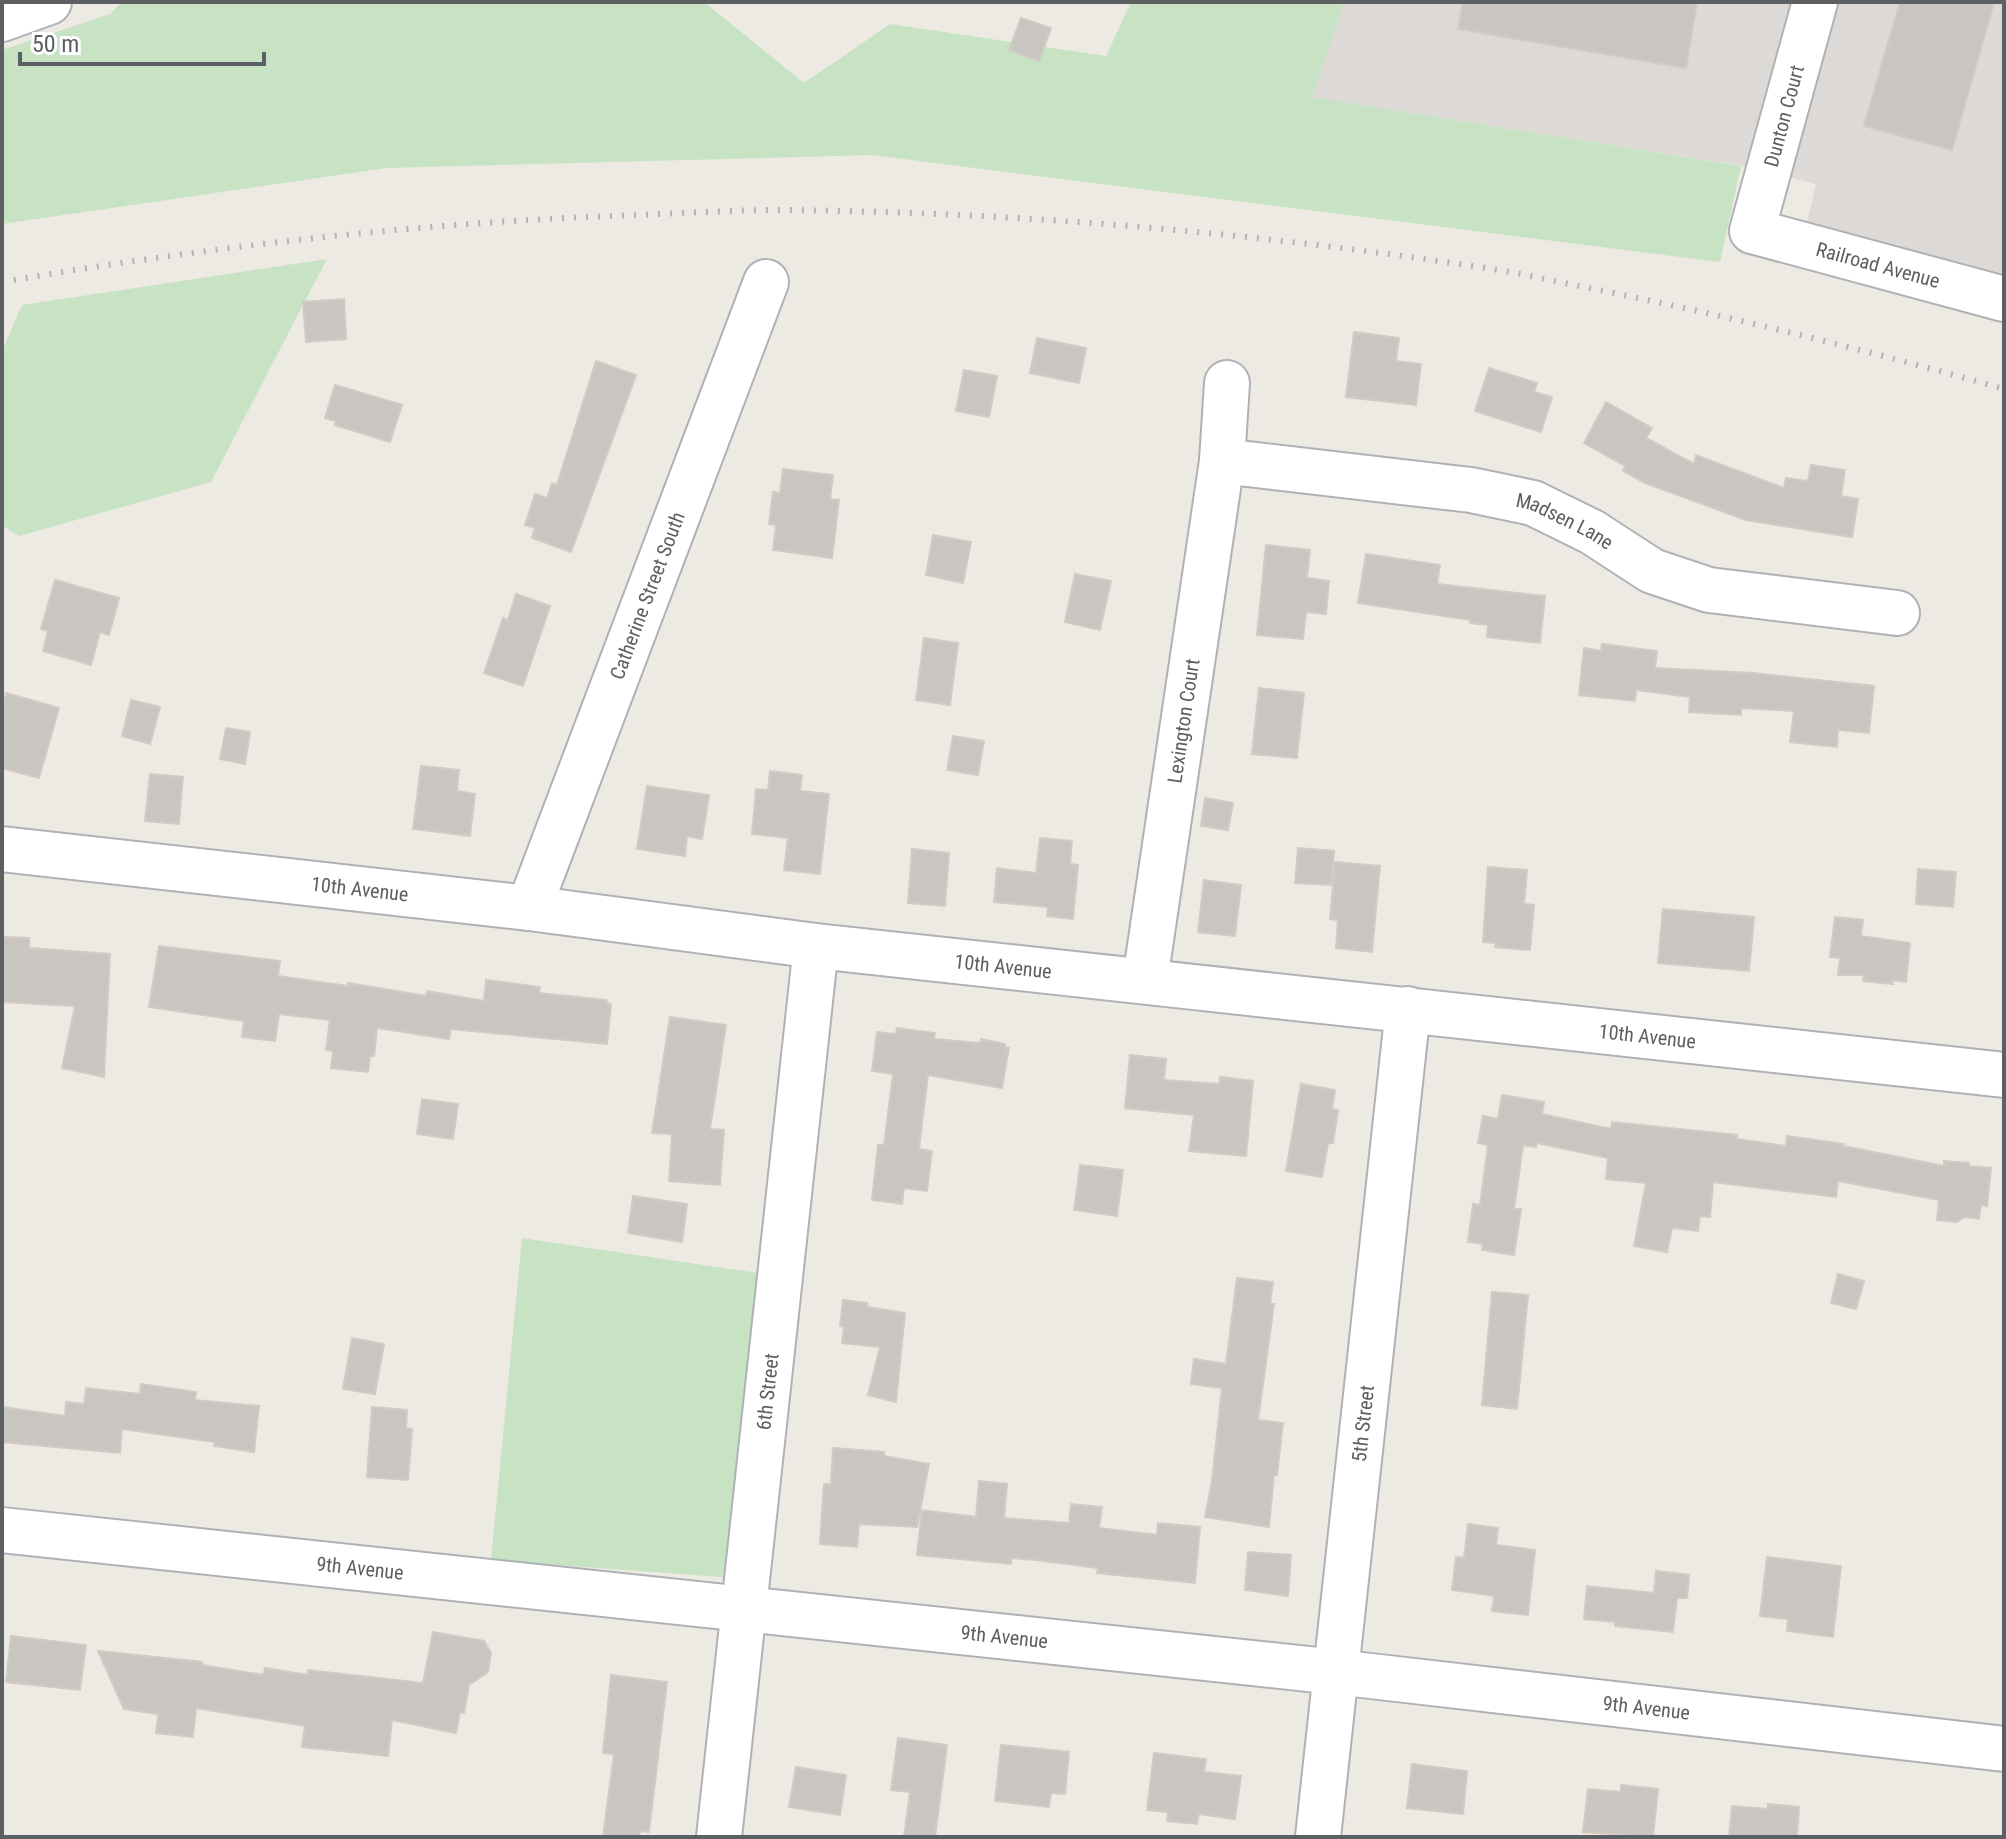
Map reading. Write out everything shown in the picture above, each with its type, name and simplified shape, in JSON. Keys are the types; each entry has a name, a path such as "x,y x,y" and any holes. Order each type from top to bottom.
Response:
{"street":[{"path":"2,19 49,2"},
{"name":"Dunton Court","path":"1752,231 1815,2"},
{"name":"Railroad Avenue","path":"1752,231 2004,299"},
{"name":"Catherine Street South","path":"529,908 766,282"},
{"name":"Lexington Court","path":"1145,980 1222,461 1227,383"},
{"name":"Madsen Lane","path":"1222,461 1471,490 1533,503 1592,532 1652,571 1709,590 1897,613"},
{"name":"10th Avenue","path":"2,849 529,908 816,946 2004,1075"},
{"name":"6th Street","path":"719,1837 816,946"},
{"name":"5th Street","path":"1318,1837 1408,1009"},
{"name":"9th Avenue","path":"2,1530 1336,1672 2004,1749"}],"shaded area":[{"path":"1344,2 2004,2 2004,284 1806,227 1816,184 1750,167 1311,97"}],"green space":[{"path":"122,2 704,2 804,83 890,24 1106,56 1131,2 1344,2 1312,97 1741,166 1720,262 872,155 387,168 2,224 2,50 110,14"},
{"path":"327,259 211,482 19,536 2,525 2,351 22,305"},
{"path":"522,1238 764,1274 734,1578 491,1560"}],"building":[{"path":"1463,2 1697,2 1686,68 1458,29"},
{"path":"1900,2 1994,2 1952,150 1864,126"},
{"path":"1021,18 1051,28 1039,61 1009,50"},
{"path":"344,299 346,339 306,342 303,302"},
{"path":"1354,332 1399,338 1396,361 1421,364 1416,405 1346,397"},
{"path":"1037,338 1086,348 1079,383 1030,373"},
{"path":"596,361 636,375 571,552 532,538 535,528 525,525 535,494 547,498 552,483 557,485"},
{"path":"1489,368 1537,383 1534,392 1552,397 1541,432 1475,411"},
{"path":"964,370 997,376 989,417 956,411"},
{"path":"335,385 402,405 390,442 335,425 336,421 325,418"},
{"path":"1606,402 1652,428 1646,438 1694,464 1696,455 1784,488 1786,478 1808,481 1811,465 1845,470 1841,496 1858,499 1852,537 1746,520 1645,483 1623,471 1625,466 1584,443"},
{"path":"783,469 833,475 830,499 839,500 832,558 773,550 776,525 769,524 773,492 780,493"},
{"path":"933,535 971,542 963,583 926,575"},
{"path":"1266,545 1310,550 1307,578 1329,581 1326,614 1306,612 1303,639 1257,635"},
{"path":"1366,554 1440,565 1437,584 1545,596 1540,643 1487,637 1488,625 1470,623 1470,620 1358,603"},
{"path":"1075,574 1111,581 1100,630 1065,622"},
{"path":"55,580 119,598 109,635 100,632 91,665 43,651 48,631 41,629"},
{"path":"516,594 550,606 523,686 484,673 503,618 508,620"},
{"path":"924,638 958,643 950,705 916,700"},
{"path":"1602,644 1657,651 1655,668 1753,673 1874,686 1869,733 1838,730 1837,747 1790,742 1794,711 1741,708 1741,715 1689,712 1690,697 1636,690 1635,701 1579,695 1584,648 1601,651"},
{"path":"1259,688 1304,693 1297,758 1252,754"},
{"path":"6,693 59,708 39,778 2,768 2,709"},
{"path":"131,700 160,707 150,744 122,736"},
{"path":"226,728 250,732 245,764 220,759"},
{"path":"953,736 984,741 978,775 947,770"},
{"path":"421,766 459,770 457,791 475,794 470,836 413,829"},
{"path":"770,771 802,775 800,791 829,794 820,874 784,870 788,838 752,834 756,789 768,790"},
{"path":"150,774 183,777 179,824 145,821"},
{"path":"647,786 709,795 702,839 687,836 685,856 637,849"},
{"path":"1205,798 1233,803 1228,830 1201,826"},
{"path":"1040,838 1072,841 1070,864 1078,865 1073,919 1047,916 1048,907 994,902 997,868 1036,873"},
{"path":"1298,848 1334,851 1331,885 1295,883"},
{"path":"912,849 949,853 945,906 908,903"},
{"path":"1335,862 1380,866 1372,952 1336,948 1338,920 1330,919"},
{"path":"1488,867 1527,870 1524,904 1534,905 1530,950 1495,947 1496,943 1483,942"},
{"path":"1918,869 1956,872 1953,907 1916,904"},
{"path":"1204,880 1241,885 1235,936 1198,932"},
{"path":"1663,909 1754,917 1749,971 1658,963"},
{"path":"1835,917 1863,920 1861,936 1910,943 1906,982 1863,981 1864,975 1838,975 1840,958 1830,957"},
{"path":"2,937 29,938 29,948 110,954 104,1077 62,1068 75,1006 2,1002"},
{"path":"159,946 280,961 278,976 348,986 348,983 426,996 427,991 484,1001 486,980 540,987 539,993 607,1000 606,1003 611,1004 607,1044 451,1029 449,1039 377,1028 374,1056 370,1056 368,1072 331,1068 333,1051 326,1050 330,1020 279,1014 275,1041 242,1037 244,1021 149,1007"},
{"path":"670,1017 726,1025 710,1129 724,1130 720,1185 669,1181 672,1134 652,1133"},
{"path":"897,1028 935,1033 934,1039 980,1043 981,1039 1005,1044 1009,1048 1002,1088 928,1075 919,1149 932,1151 927,1191 904,1188 902,1204 872,1200 878,1145 884,1145 893,1074 872,1071 877,1032 896,1034"},
{"path":"1130,1055 1166,1059 1164,1080 1220,1084 1220,1077 1253,1081 1246,1156 1189,1151 1194,1115 1125,1108"},
{"path":"1301,1084 1335,1090 1332,1109 1338,1110 1333,1143 1328,1143 1322,1177 1286,1171"},
{"path":"1502,1095 1544,1102 1542,1114 1611,1129 1612,1122 1737,1135 1737,1139 1786,1146 1787,1136 1844,1144 1944,1166 1944,1161 1991,1168 1987,1206 1981,1205 1979,1219 1964,1217 1957,1222 1937,1220 1939,1200 1838,1181 1836,1197 1713,1182 1710,1217 1700,1216 1698,1231 1672,1228 1667,1252 1634,1246 1646,1183 1606,1179 1608,1158 1537,1143 1536,1147 1523,1145 1514,1209 1521,1209 1514,1255 1482,1250 1483,1244 1468,1242 1473,1204 1480,1205 1488,1145 1478,1143 1483,1116 1498,1119"},
{"path":"422,1099 458,1104 453,1139 417,1134"},
{"path":"1080,1165 1123,1170 1117,1216 1074,1210"},
{"path":"633,1196 687,1204 682,1242 628,1233"},
{"path":"1838,1274 1864,1281 1856,1309 1831,1303"},
{"path":"1237,1278 1273,1282 1270,1304 1274,1304 1258,1420 1283,1423 1269,1527 1205,1517 1222,1388 1191,1384 1194,1359 1226,1364"},
{"path":"1492,1292 1528,1295 1517,1409 1482,1405"},
{"path":"843,1300 905,1313 896,1402 868,1395 880,1347 842,1343"},
{"path":"352,1338 384,1344 375,1394 343,1389"},
{"path":"141,1384 196,1392 195,1400 259,1406 254,1452 214,1446 215,1442 122,1429 120,1453 2,1442 2,1407 65,1416 66,1402 84,1404 86,1388 140,1394"},
{"path":"372,1407 407,1410 406,1428 412,1429 408,1480 367,1477"},
{"path":"833,1448 884,1452 884,1456 929,1464 917,1527 859,1524 857,1547 820,1544 824,1484 831,1484"},
{"path":"979,1481 1007,1484 1004,1518 1069,1523 1071,1504 1102,1507 1099,1528 1157,1535 1158,1523 1200,1527 1195,1583 1097,1573 1098,1568 1036,1560 1011,1558 1011,1564 917,1555 922,1510 976,1517"},
{"path":"1468,1524 1498,1528 1496,1545 1535,1550 1528,1615 1492,1611 1494,1596 1452,1590 1456,1557 1464,1558"},
{"path":"1248,1552 1291,1555 1288,1596 1245,1590"},
{"path":"1767,1557 1841,1566 1833,1637 1787,1631 1788,1619 1760,1616"},
{"path":"1656,1571 1689,1575 1687,1598 1677,1598 1673,1632 1615,1626 1615,1622 1584,1619 1587,1586 1654,1593"},
{"path":"433,1632 484,1641 491,1653 488,1672 469,1685 464,1713 460,1712 456,1733 392,1720 388,1756 302,1747 305,1726 196,1708 193,1737 156,1733 158,1714 124,1709 98,1651 202,1662 202,1665 264,1675 265,1668 308,1675 308,1670 423,1683"},
{"path":"11,1636 86,1645 80,1690 6,1682"},
{"path":"611,1675 667,1682 649,1832 640,1831 639,1837 603,1837 614,1754 603,1753"},
{"path":"898,1738 947,1745 935,1837 904,1837 910,1792 891,1790"},
{"path":"1001,1745 1069,1752 1065,1794 1051,1793 1049,1807 995,1801"},
{"path":"1154,1753 1206,1759 1204,1772 1241,1776 1235,1819 1199,1814 1197,1824 1167,1821 1168,1812 1147,1810"},
{"path":"1412,1764 1467,1771 1463,1814 1407,1808"},
{"path":"796,1767 846,1775 840,1815 789,1807"},
{"path":"1621,1785 1658,1789 1653,1837 1583,1832 1588,1789 1621,1792"},
{"path":"1768,1804 1799,1807 1797,1837 1729,1837 1732,1806 1768,1809"}],"railway":[{"path":"2,282 240,247 478,223 763,210 956,215 1218,234 1493,269 1746,322 2004,389"}]}
